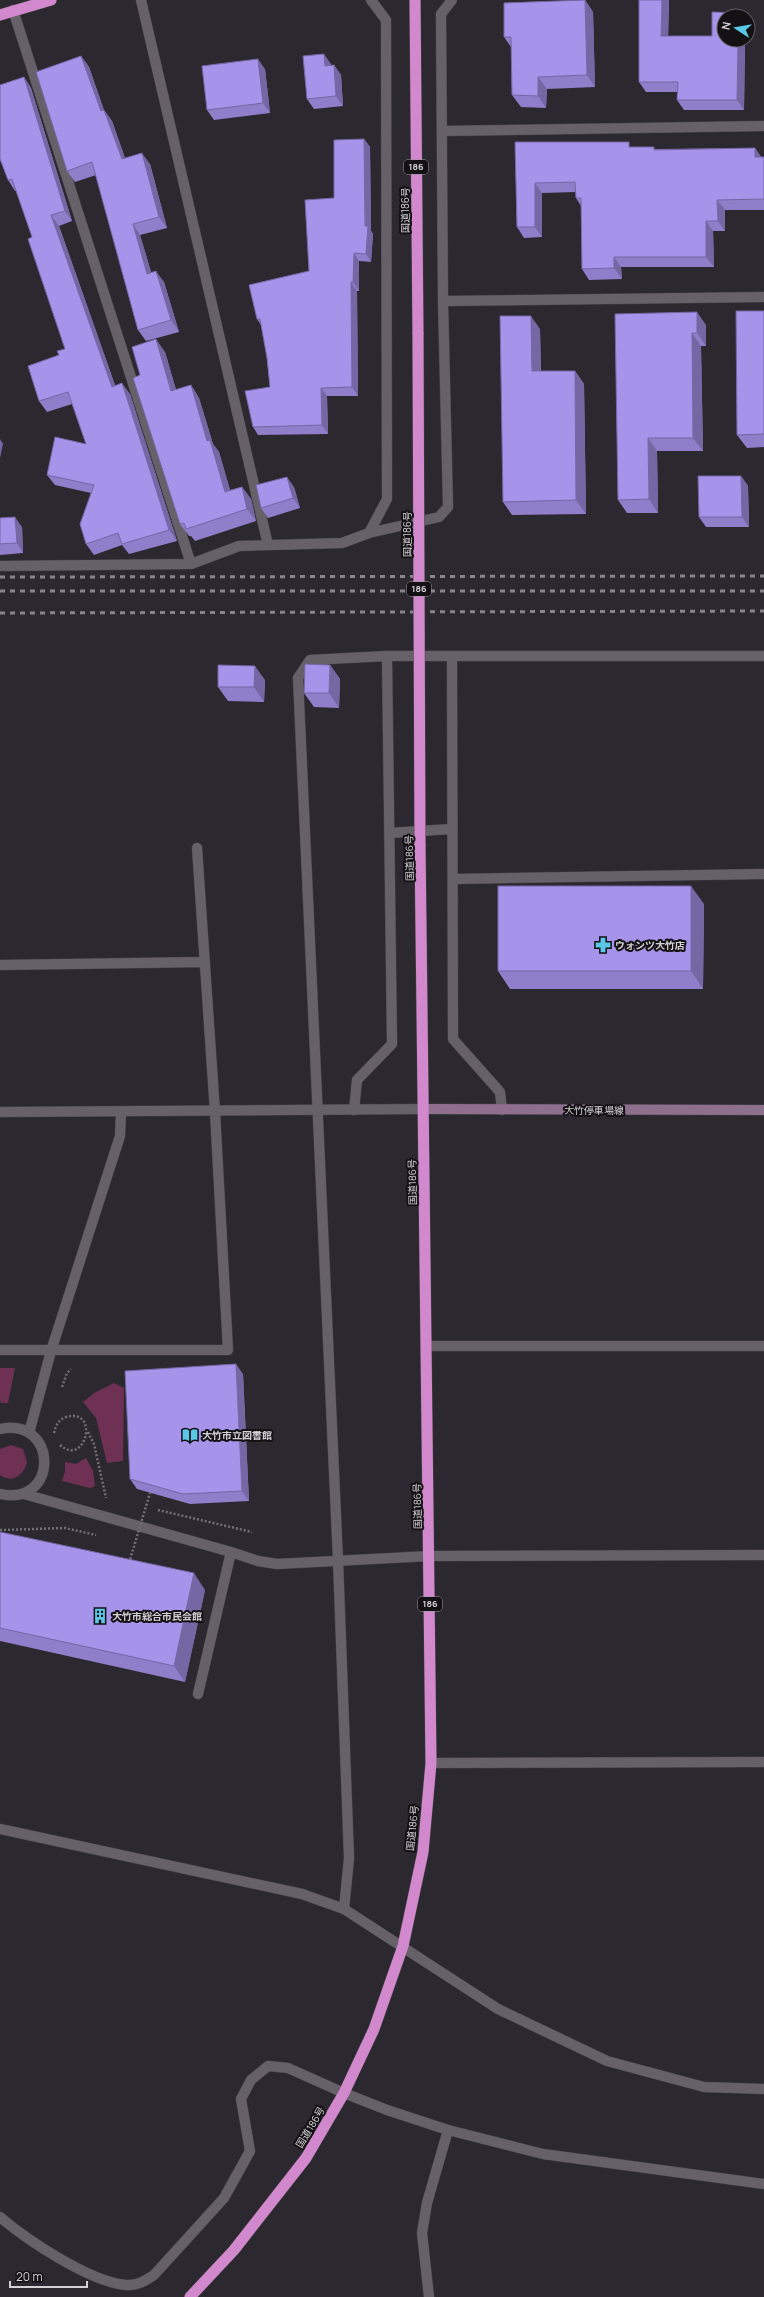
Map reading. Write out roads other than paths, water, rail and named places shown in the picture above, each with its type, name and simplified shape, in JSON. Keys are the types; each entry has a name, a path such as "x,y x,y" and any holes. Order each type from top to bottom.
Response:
{"highway":[{"path":"0,15 51,0"},
{"name":"国道186号","path":"190,2297 234,2250 306,2158 344,2093 374,2029 403,1946 423,1852 431,1763 430,1556 420,844 415,0"}],"main road":[{"name":"大竹停車場線","path":"423,1109 764,1110"}],"street":[{"path":"142,0 268,545"},
{"path":"369,533 387,499 386,20 371,0"},
{"path":"0,566 191,564 239,546 342,543 369,533 439,517 448,506 443,301 441,14 452,0"},
{"path":"14,10 191,564"},
{"path":"442,131 764,126"},
{"path":"443,301 764,297"},
{"path":"354,1110 357,1080 392,1044 387,656"},
{"path":"344,1909 349,1858 338,1560 319,1111 298,678 310,660 387,656 764,656"},
{"path":"452,656 451,829 453,879 453,1039 500,1092 502,1110"},
{"path":"390,833 451,829"},
{"path":"0,1350 228,1350 215,1112 197,848"},
{"path":"453,879 764,874"},
{"path":"0,965 204,962"},
{"path":"0,1112 121,1113 423,1109"},
{"path":"29,1433 51,1351 120,1136 121,1113"},
{"path":"426,1346 764,1346"},
{"path":"0,1429 11,1427 25,1430 36,1438 43,1449 45,1462 43,1476 35,1487 24,1494"},
{"path":"0,1494 10,1496 24,1494 231,1552 258,1561 277,1564 430,1556 764,1555"},
{"path":"198,1694 231,1552"},
{"path":"431,1763 764,1762"},
{"path":"0,1829 302,1894 344,1909 498,2009 607,2061 704,2087 764,2089"},
{"path":"0,2217 15,2230 92,2277 126,2285 144,2282 154,2275 224,2198 250,2152 241,2099 251,2080 268,2066 288,2068 387,2110 448,2130 543,2154 764,2184"},
{"path":"429,2297 422,2233 427,2203 448,2130"}],"railway":[{"path":"0,577 764,576"},
{"path":"0,591 764,591"},
{"path":"0,613 764,611"}],"place":[{"name":"ウォンツ大竹店","path":"603,945"},
{"name":"大竹市立図書館","path":"190,1435"},
{"name":"大竹市総合市民会館","path":"100,1616"}]}
